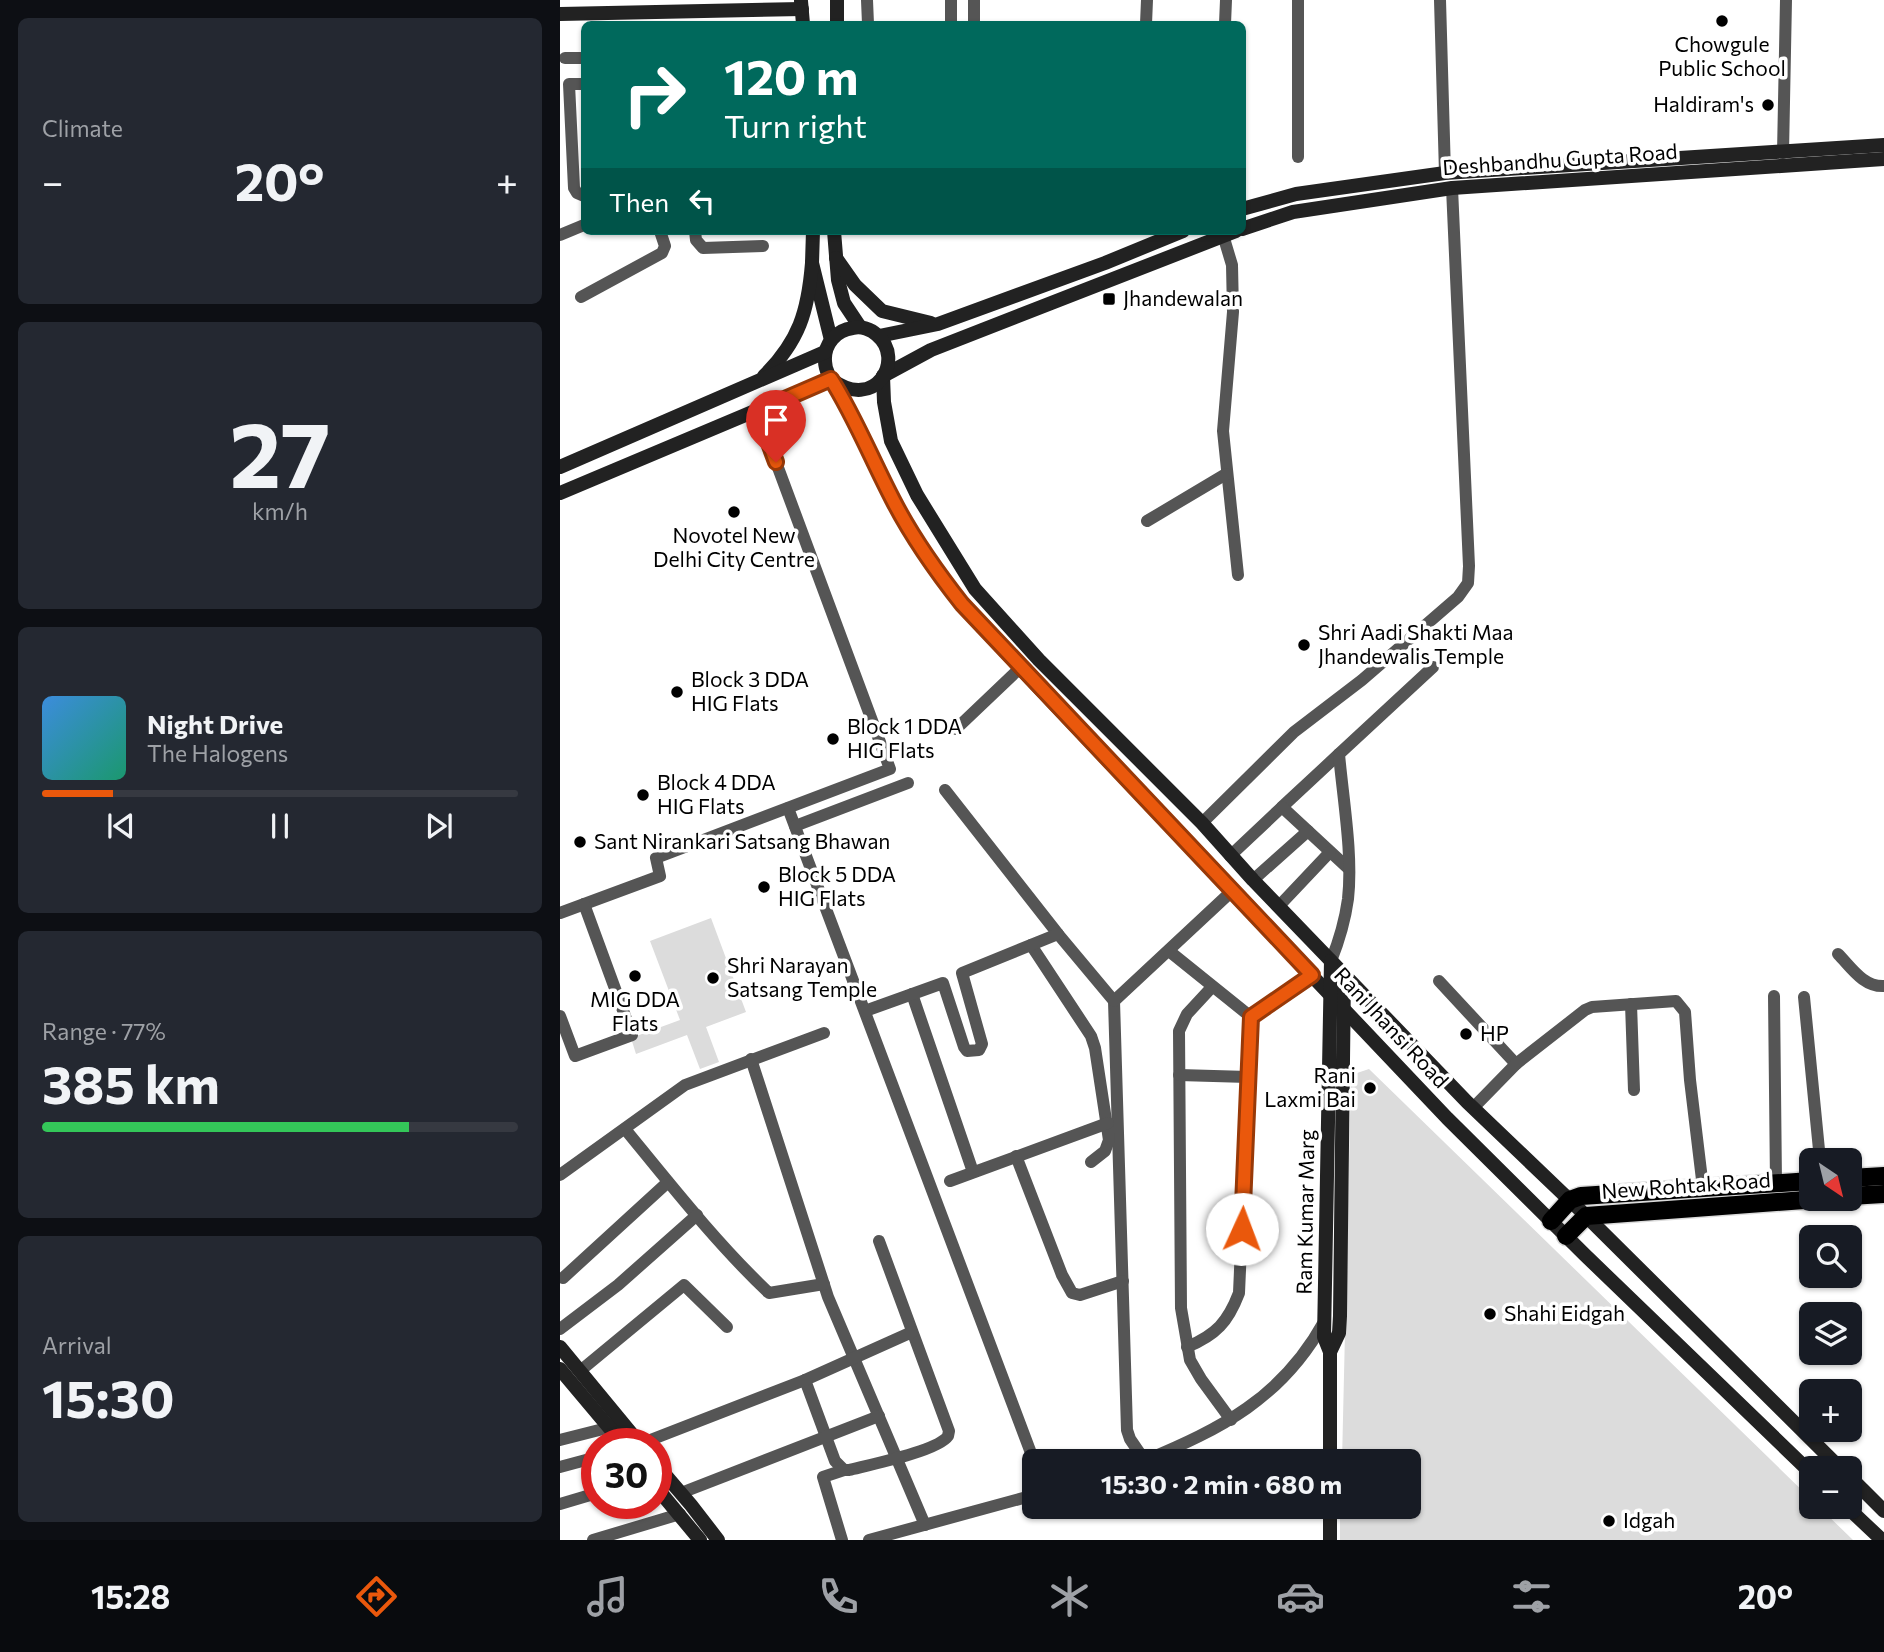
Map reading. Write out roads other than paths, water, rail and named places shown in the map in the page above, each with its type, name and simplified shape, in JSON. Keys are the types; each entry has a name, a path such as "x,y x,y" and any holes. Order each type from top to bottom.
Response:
{"main road":[{"path":"837,0 837,21"},
{"path":"560,14 627,18 802,4"},
{"name":"Deshbandhu Gupta Road","path":"1246,208 1296,194 1445,173 1884,145"},
{"name":"Deshbandhu Gupta Road","path":"1246,228 1293,212 1452,188 1884,159"},
{"path":"1445,173 1452,188"},
{"path":"758,382 783,358 800,325 809,299 813,235"},
{"path":"834,235 844,303 860,327 879,336 884,342 888,366 883,376"},
{"path":"879,336 938,324 1173,235"},
{"path":"812,263 828,346 825,366 831,379 843,388 860,391 872,387 883,376 931,350 1196,238 1216,235"},
{"path":"836,258 855,285 882,311 938,324"},
{"path":"560,467 758,382 828,346 838,333 860,327"},
{"name":"Rani Jhansi Road","path":"883,376 884,402 891,441 917,495 975,589 1039,660 1202,824 1473,1108 1570,1200 1828,1456"},
{"path":"560,493 831,379"},
{"name":"Rani Jhansi Road","path":"831,379 844,399 894,502 930,563 962,604 1447,1118 1799,1461"},
{"name":"Ram Kumar Marg","path":"1330,1449 1330,1352 1324,1337 1324,1322 1331,961"},
{"path":"1330,1352 1339,1334 1340,1316 1344,975"},
{"path":"1862,1177 1884,1176"},
{"name":"New Rohtak Road","path":"1570,1200 1581,1196 1799,1182"},
{"path":"1862,1195 1884,1194"},
{"path":"1551,1221 1570,1200"},
{"name":"New Rohtak Road","path":"1566,1236 1586,1216 1799,1200"},
{"path":"560,1348 566,1373 611,1427"},
{"path":"566,1373 623,1428"},
{"path":"672,1483 718,1540"},
{"path":"1862,1489 1884,1511"},
{"path":"672,1505 700,1540"},
{"path":"1330,1519 1330,1540"},
{"path":"1860,1519 1882,1540"}],"street":[{"path":"867,0 868,21"},
{"path":"951,0 951,21"},
{"path":"974,0 974,21"},
{"path":"1146,21 1147,0"},
{"path":"1225,21 1226,0"},
{"path":"1298,0 1298,157"},
{"path":"1440,0 1445,173"},
{"path":"1783,153 1786,0"},
{"path":"565,58 581,58"},
{"path":"581,84 569,84 566,108 570,139 578,166 574,188 581,194"},
{"path":"570,139 581,138"},
{"path":"1202,824 1294,732 1372,672 1458,597 1468,583 1452,188"},
{"path":"560,235 581,226"},
{"path":"581,297 662,253 665,246 661,235"},
{"path":"695,235 703,248 763,246"},
{"path":"1229,235 1233,312 1223,431 1238,575"},
{"path":"560,913 660,876 656,858 890,769 757,411"},
{"path":"1147,521 1226,474"},
{"path":"1230,856 1433,667"},
{"path":"956,729 1020,668"},
{"path":"1331,961 1343,930 1348,895 1349,869 1339,754"},
{"path":"795,826 908,783"},
{"path":"945,790 1114,1001 1127,1430 1137,1449"},
{"path":"1282,807 1349,869"},
{"path":"788,808 1029,1449"},
{"path":"1253,880 1308,831"},
{"path":"1279,906 1330,852"},
{"path":"1114,1001 1232,891"},
{"path":"560,1016 575,1056 632,1035 584,904"},
{"path":"865,1011 943,984 964,1048 970,1051 979,1050 982,1044 961,973 1058,934"},
{"path":"1031,945 1091,1036 1095,1048 1109,1140 1105,1150 1091,1162"},
{"path":"1169,951 1251,1017"},
{"path":"1838,954 1860,978 1877,987 1884,986"},
{"path":"1251,1017 1312,975"},
{"path":"1439,981 1516,1064"},
{"path":"1212,987 1187,1014 1179,1031 1181,1308 1187,1347 1195,1369 1231,1420"},
{"path":"912,994 972,1172"},
{"path":"1774,996 1776,1183"},
{"path":"1804,997 1819,1148"},
{"path":"1473,1108 1516,1064 1585,1010 1592,1007 1676,1001 1685,1012 1703,1188"},
{"path":"1631,1004 1634,1090"},
{"path":"1187,1347 1214,1334 1234,1306 1239,1293 1251,1017"},
{"path":"560,1175 684,1085 824,1033"},
{"path":"751,1059 824,1284 925,1525"},
{"path":"1179,1075 1248,1077"},
{"path":"950,1181 1108,1123"},
{"path":"625,1129 668,1182 769,1293 824,1284"},
{"path":"1016,1156 1062,1275 1072,1293 1080,1294 1123,1281"},
{"path":"563,1278 668,1182"},
{"path":"560,1329 618,1285 697,1215"},
{"path":"842,1540 823,1477 897,1458 938,1444 946,1440 948,1431 878,1241"},
{"path":"566,1373 684,1285 727,1327"},
{"path":"1172,1449 1231,1420 1283,1379 1310,1347 1324,1322"},
{"path":"672,1432 805,1380 912,1332"},
{"path":"805,1380 835,1461 844,1470"},
{"path":"681,1493 879,1416"},
{"path":"560,1440 611,1427"},
{"path":"560,1468 581,1462"},
{"path":"560,1504 581,1498"},
{"path":"869,1540 1022,1498"},
{"path":"593,1540 680,1514"}],"place":[{"name":"Chowgule Public School","path":"1722,21"},
{"name":"Haldiram's","path":"1768,105"},
{"name":"Jhandewalan","path":"1109,299"},
{"name":"Novotel New Delhi City Centre","path":"734,512"},
{"name":"Shri Aadi Shakti Maa Jhandewalis Temple","path":"1304,645"},
{"name":"Block 3 DDA HIG Flats","path":"677,692"},
{"name":"Block 1 DDA HIG Flats","path":"833,739"},
{"name":"Block 4 DDA HIG Flats","path":"643,795"},
{"name":"Sant Nirankari Satsang Bhawan","path":"580,842"},
{"name":"Block 5 DDA HIG Flats","path":"764,887"},
{"name":"MIG DDA Flats","path":"635,976"},
{"name":"Shri Narayan Satsang Temple","path":"713,978"},
{"name":"HP","path":"1466,1034"},
{"name":"Rani Laxmi Bai","path":"1370,1088"},
{"name":"Shahi Eidgah","path":"1490,1314"},
{"name":"Idgah","path":"1609,1521"}]}
